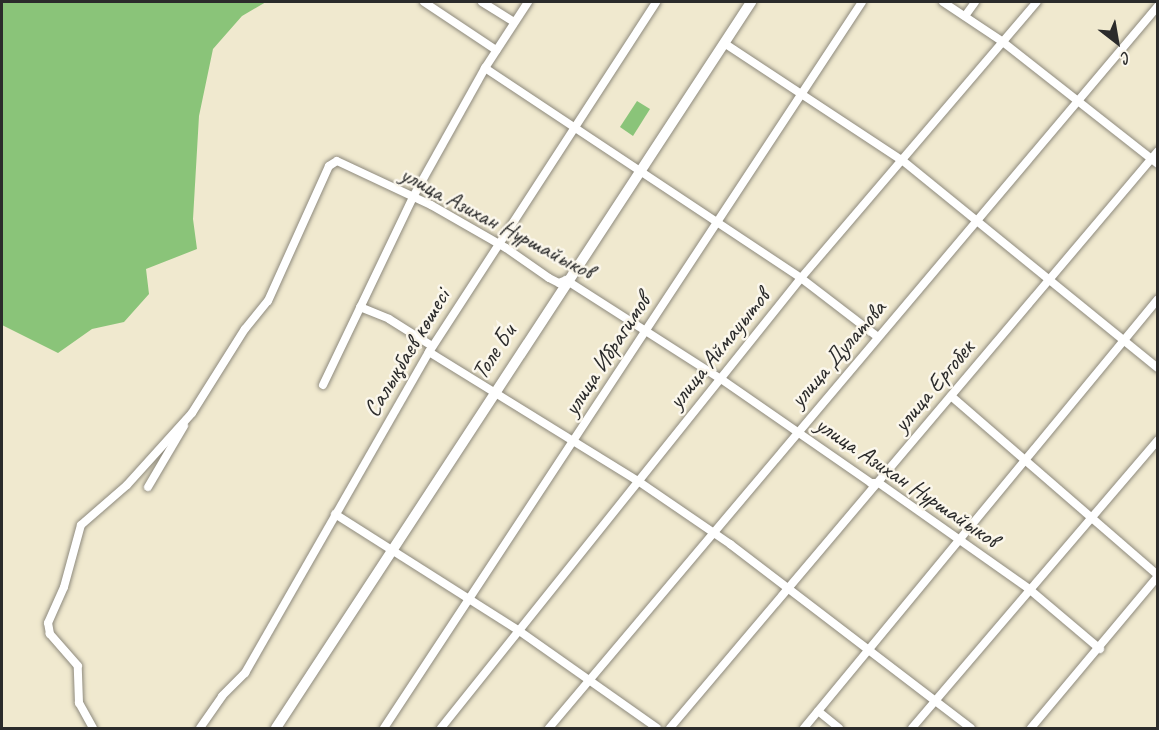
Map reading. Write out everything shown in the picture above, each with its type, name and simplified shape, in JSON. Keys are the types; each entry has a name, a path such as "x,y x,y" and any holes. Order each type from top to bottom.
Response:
{"main road":[{"name":"Толе Би","path":"276,729 392,552 492,392 751,2"}],"street":[{"path":"424,2 496,50"},
{"path":"482,2 514,22"},
{"path":"322,385 413,197 484,68 528,2"},
{"name":"улица Ибрагимов","path":"384,729 862,2"},
{"path":"943,2 1003,42 1078,99 1154,162"},
{"path":"965,16 975,2"},
{"name":"улица Аймауытов","path":"441,729 801,278 1037,2"},
{"name":"Салықбаев көшесі","path":"200,729 222,696 245,673 430,349 575,128 651,3"},
{"name":"улица Дулатова","path":"549,729 1158,6"},
{"path":"724,43 903,161 1158,369"},
{"path":"484,68 801,278 878,337"},
{"name":"улица Ергобек","path":"670,729 792,588 1049,281 1154,162 1158,151"},
{"name":"улица Азихан Нуршайыков","path":"93,729 79,703 78,666 50,634 48,623 64,587 81,525 127,485 192,413 244,329 268,301 329,165 343,162 413,197 549,278 559,283 567,280 721,379 871,483 879,483 1029,589 1100,649"},
{"path":"804,729 1158,299"},
{"path":"360,307 389,319 492,392 638,481 792,588 971,729"},
{"path":"951,396 1094,517 1158,575 1100,649 1031,729"},
{"path":"148,488 192,413"},
{"path":"912,729 1158,440"},
{"path":"335,514 518,630 657,729"},
{"path":"818,711 839,729"}],"green space":[{"path":"2,2 266,2 242,16 213,49 199,116 193,219 197,249 146,269 149,294 124,322 92,329 58,353 2,325"},
{"path":"637,101 650,109 633,136 620,127"}]}
